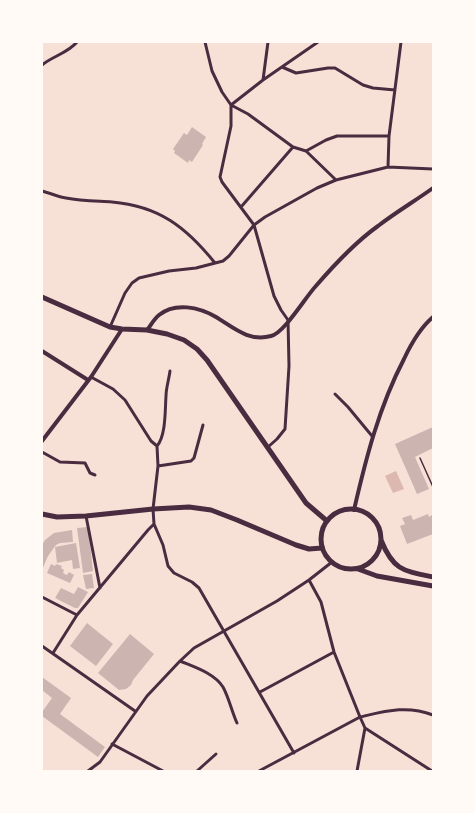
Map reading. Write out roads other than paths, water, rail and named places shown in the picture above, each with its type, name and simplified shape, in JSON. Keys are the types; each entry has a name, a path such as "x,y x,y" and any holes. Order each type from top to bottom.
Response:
{"main road":[{"path":"42,297 110,327 147,330 167,334 184,340 197,349 207,360 306,503 327,521"},
{"path":"43,514 57,517 86,516 189,507 211,510 296,545 309,549 322,548"},
{"path":"381,540 379,550 374,558 367,565 358,568 349,569 340,567 326,556 322,548 322,533 331,516 346,510 363,512 373,520 380,532 381,540 386,553 392,562 409,572 433,577"},
{"path":"358,568 377,576 433,586"}],"street":[{"path":"42,65 48,60 74,46 77,42"},
{"path":"205,42 212,71 222,92 232,105 248,114 293,147 306,151 336,180"},
{"path":"263,80 268,42"},
{"path":"268,447 277,439 284,429 289,366 288,320 274,296 254,226 222,182 220,177 231,126 232,105 263,80 318,42"},
{"path":"388,167 389,136 401,42"},
{"path":"282,67 299,73 335,68 363,85 373,88 395,90"},
{"path":"306,151 337,136 389,136"},
{"path":"241,207 293,147"},
{"path":"110,327 125,293 132,283 139,278 151,274 196,268 223,260 229,256 254,226 280,208 318,188 336,180 388,167 433,169"},
{"path":"147,330 159,315 177,307 194,308 214,316 240,333 252,337 262,338 273,336 281,330 314,288 355,244 377,226 433,188"},
{"path":"42,191 64,198 113,202 134,206 166,217 180,227 201,246 215,263"},
{"path":"354,510 372,436 380,412 398,370 412,343 433,317"},
{"path":"42,441 90,379 122,329"},
{"path":"42,351 90,379 113,389 125,400 151,441 157,446"},
{"path":"170,371 162,435 157,446 158,466 153,509 154,524 163,545 168,566 174,573 192,582 199,588 294,753"},
{"path":"335,394 372,436"},
{"path":"158,466 188,462 192,460 203,425"},
{"path":"42,452 60,462 85,463 90,472 95,475"},
{"path":"42,520 43,514"},
{"path":"86,516 100,588"},
{"path":"53,653 77,615 154,524"},
{"path":"88,771 100,762 147,696 180,660 194,648 277,601 309,580 332,562"},
{"path":"309,580 321,602 334,652 365,728 357,771"},
{"path":"42,597 77,615"},
{"path":"42,646 135,711"},
{"path":"260,692 334,652"},
{"path":"180,660 205,672 223,687 237,723"},
{"path":"259,771 360,716 405,709 416,710 433,715"},
{"path":"365,728 432,771"},
{"path":"112,744 163,771"},
{"path":"197,771 216,754"},
{"path":"96,766 97,771"}],"lane":[{"path":"420,458 433,487"}]}
